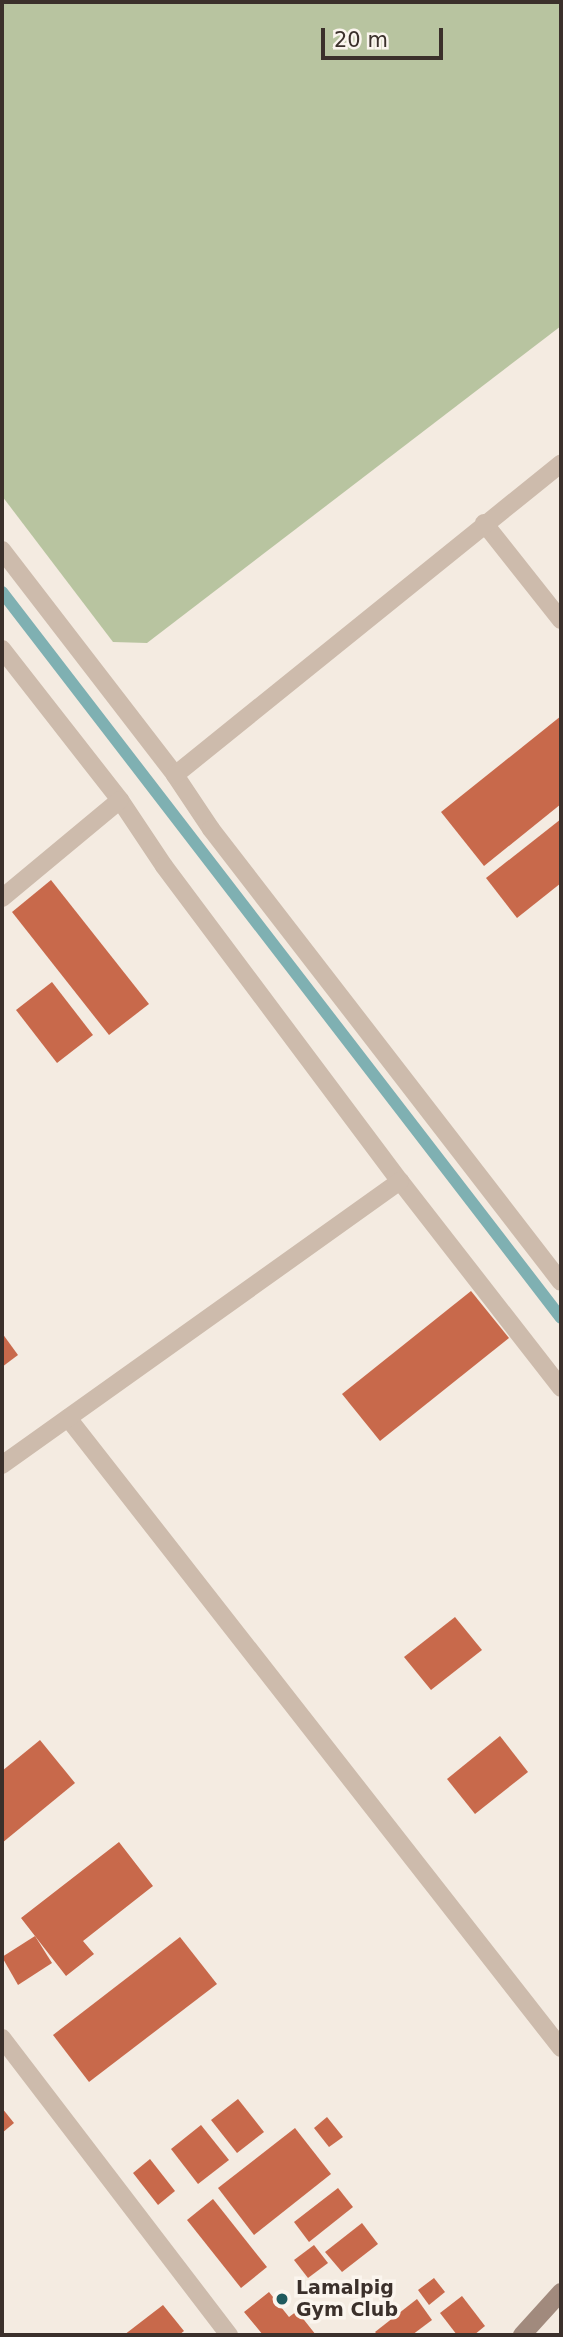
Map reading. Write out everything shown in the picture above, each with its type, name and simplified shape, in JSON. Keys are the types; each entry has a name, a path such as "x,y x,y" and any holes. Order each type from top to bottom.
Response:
{"main road":[{"path":"522,2335 561,2292"}],"street":[{"path":"175,775 561,463"},
{"path":"484,523 561,620"},
{"path":"2,550 175,775 211,829 561,1282"},
{"path":"2,649 120,800 164,866 400,1181 561,1388"},
{"path":"2,898 120,800"},
{"path":"2,1465 400,1181"},
{"path":"68,1418 561,2048"},
{"path":"2,2038 229,2335"}],"green space":[{"path":"2,2 561,2 561,326 147,643 113,642 2,496"}],"building":[{"path":"561,716 561,804 484,866 441,812"},
{"path":"561,819 561,883 517,918 486,878"},
{"path":"51,880 149,1004 109,1035 12,912"},
{"path":"52,982 93,1035 57,1063 16,1010"},
{"path":"471,1291 509,1338 380,1441 342,1394"},
{"path":"2,1333 18,1355 2,1367"},
{"path":"455,1617 482,1650 431,1690 404,1657"},
{"path":"500,1736 528,1772 475,1814 447,1779"},
{"path":"40,1740 75,1783 2,1843 2,1771"},
{"path":"119,1842 153,1886 83,1941 94,1954 66,1976 21,1918"},
{"path":"35,1936 52,1963 18,1985 2,1957"},
{"path":"180,1937 217,1984 89,2082 53,2035"},
{"path":"238,2099 264,2132 237,2153 211,2120"},
{"path":"2,2108 14,2123 2,2133"},
{"path":"327,2117 343,2137 329,2147 314,2128"},
{"path":"201,2125 229,2160 198,2184 171,2149"},
{"path":"295,2128 331,2174 254,2235 218,2188"},
{"path":"150,2159 175,2191 158,2205 133,2173"},
{"path":"338,2188 353,2207 309,2242 294,2222"},
{"path":"213,2199 267,2267 241,2288 187,2220"},
{"path":"362,2223 378,2244 342,2272 325,2252"},
{"path":"314,2245 328,2263 308,2278 294,2260"},
{"path":"434,2278 445,2292 429,2305 418,2290"},
{"path":"269,2292 289,2317 297,2311 316,2335 263,2335 244,2312"},
{"path":"462,2296 485,2326 474,2335 457,2335 440,2313"},
{"path":"417,2299 432,2320 412,2335 378,2335 375,2332"},
{"path":"163,2305 184,2331 179,2335 124,2335"}],"waterway":[{"path":"2,592 561,1318"}],"place":[{"name":"Lamalpig Gym Club","path":"282,2299"}]}
